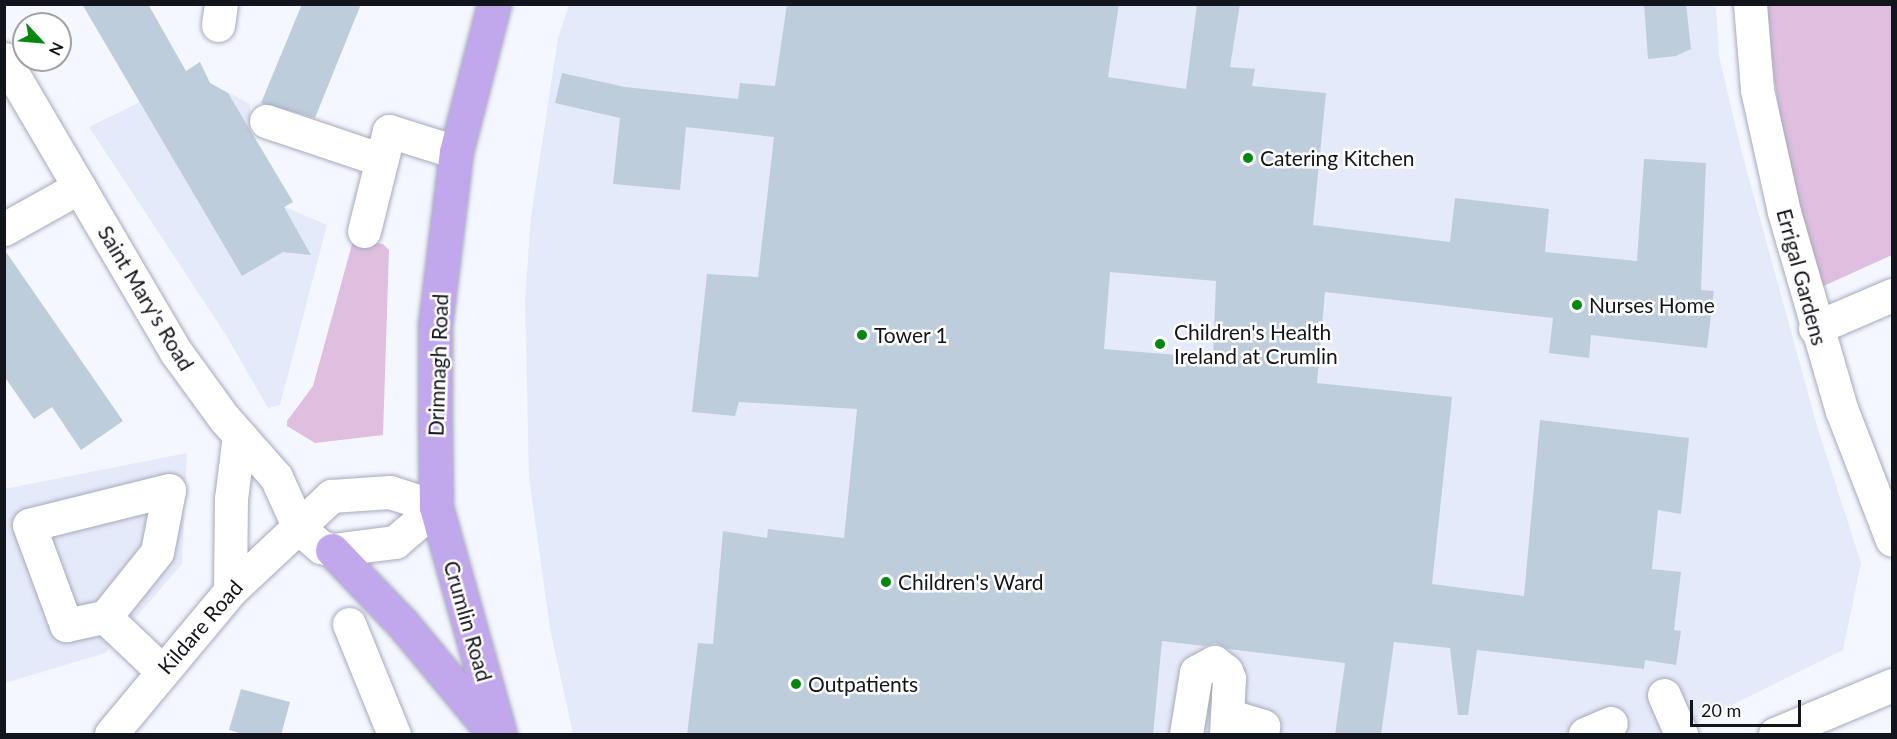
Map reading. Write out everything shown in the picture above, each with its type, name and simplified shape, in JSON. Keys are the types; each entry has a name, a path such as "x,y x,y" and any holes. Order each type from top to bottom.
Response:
{"main road":[{"name":"Drimnagh Road","path":"436,507 435,325 456,152 494,4"},
{"name":"Crumlin Road","path":"436,507 500,735"},
{"path":"332,550 402,624 494,735"}],"street":[{"name":"Errigal Gardens","path":"1750,4 1757,90 1767,144 1815,328 1842,411 1893,540"},
{"name":"Saint Mary's Road","path":"4,59 176,352 239,435 276,477 299,528 321,547 332,550"},
{"path":"266,121 382,160"},
{"path":"364,231 389,130 456,152"},
{"path":"4,229 79,187"},
{"path":"1815,328 1893,295"},
{"path":"230,591 231,499 239,435"},
{"path":"169,490 157,552 105,617 66,625 29,525 169,490"},
{"path":"299,528 332,496 390,492 436,507"},
{"path":"332,550 395,542 436,507"},
{"name":"Kildare Road","path":"111,735 161,670 230,591 299,528"},
{"path":"105,617 161,670"},
{"path":"349,624 394,735"},
{"path":"1186,735 1191,685 1201,667 1214,662 1226,671 1230,690 1226,725 1263,726 1262,735"},
{"path":"1774,735 1893,685"},
{"path":"1664,695 1681,735"}],"shaded area":[{"name":"Children's Health Ireland at Crumlin","path":"569,5 1716,5 1719,56 1742,153 1817,426 1861,563 1843,650 1673,734 573,734 550,629 529,477 525,300 531,216 558,38"},
{"path":"1763,5 1892,5 1892,255 1817,289 1789,175"},
{"path":"200,62 210,83 250,104 250,130 293,202 285,207 327,225 280,405 268,408 226,335 89,127 140,102"},
{"path":"354,237 383,244 389,250 383,435 315,443 287,426 287,421 313,386"},
{"path":"187,453 182,564 105,653 5,683 4,489"}],"building":[{"path":"82,4 148,4 186,71 200,62 210,83 228,93 293,202 284,207 311,255 283,252 242,276"},
{"path":"302,4 361,4 315,118 261,103"},
{"path":"787,4 1119,4 1108,77 1186,89 1197,4 1240,4 1230,67 1255,69 1252,86 1326,93 1313,225 1450,242 1455,198 1549,209 1545,252 1637,261 1644,159 1706,163 1701,290 1714,291 1707,348 1591,335 1589,358 1549,353 1553,318 1325,292 1317,383 1452,397 1432,584 1524,596 1540,420 1689,438 1681,514 1658,510 1652,569 1681,572 1674,630 1681,631 1676,665 1645,660 1644,669 1477,650 1468,715 1458,715 1450,648 1394,642 1381,735 1335,735 1345,663 1228,649 1216,643 1204,646 1162,641 1153,735 687,735 698,643 713,644 723,531 767,538 768,529 844,538 857,409 739,402 735,416 692,412 707,274 758,277 774,137 686,127 680,190 613,184 620,118 555,103 562,73 625,87 738,99 740,83 775,86","holes":["1110,272 1216,281 1213,358 1104,349"]},
{"path":"1644,4 1686,4 1691,49 1676,56 1648,59"},
{"path":"4,249 123,421 81,450 52,407 34,419 4,376"},
{"path":"241,689 290,702 281,735 246,735 229,730"}],"place":[{"name":"Catering Kitchen","path":"1248,158"},
{"name":"Nurses Home","path":"1577,305"},
{"name":"Tower 1","path":"862,335"},
{"name":"Children's Health Ireland at Crumlin","path":"1160,344"},
{"name":"Children's Ward","path":"886,582"},
{"name":"Outpatients","path":"796,684"}]}
